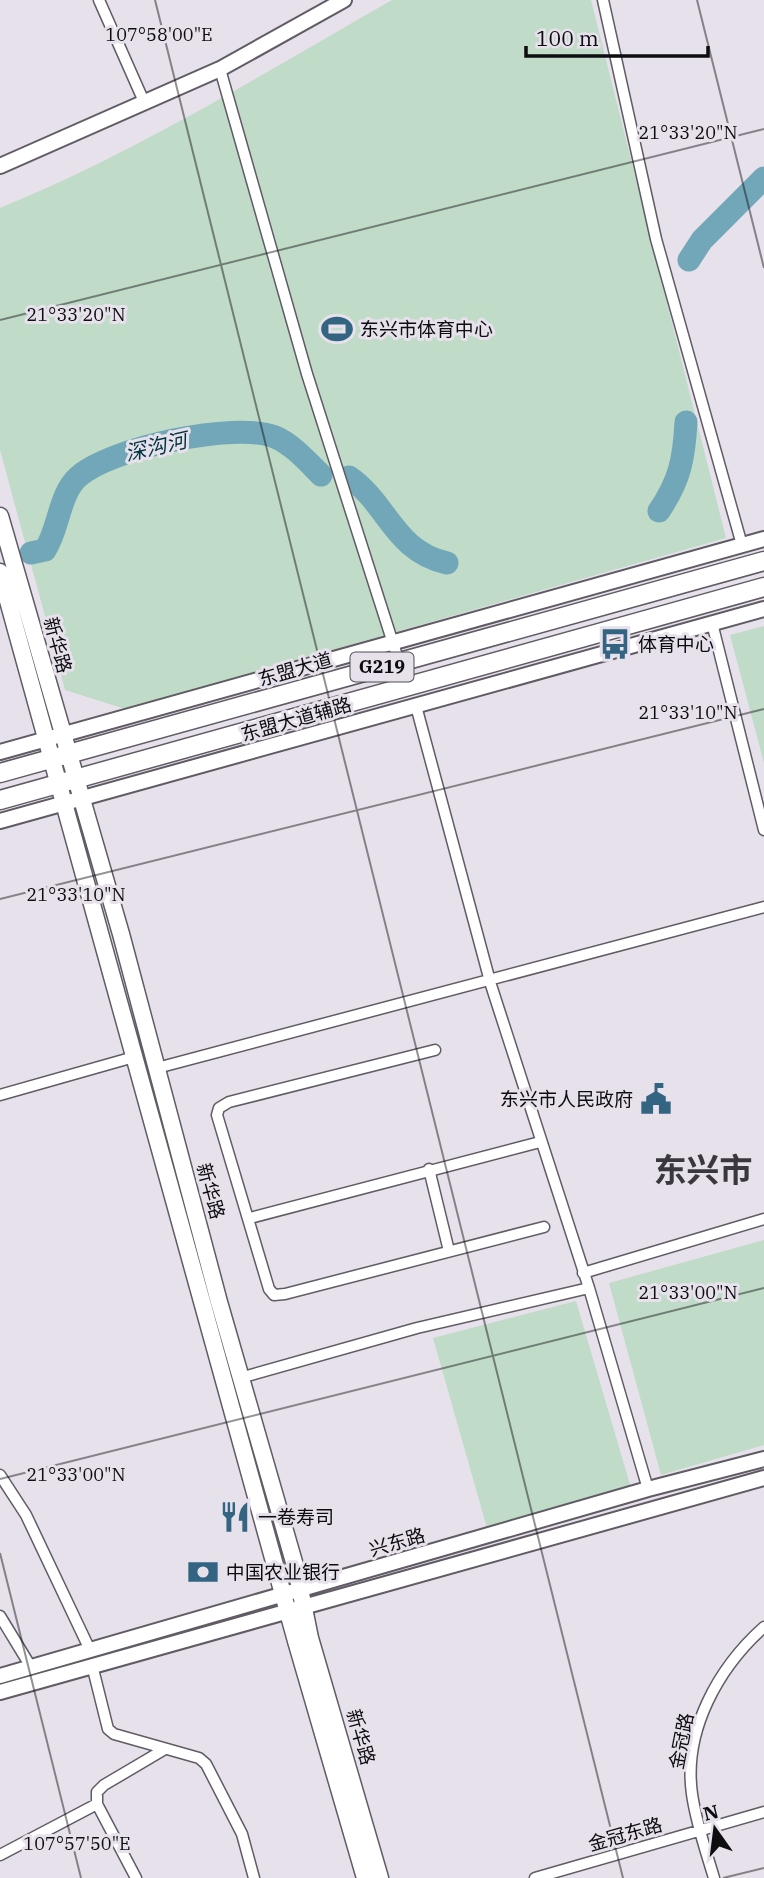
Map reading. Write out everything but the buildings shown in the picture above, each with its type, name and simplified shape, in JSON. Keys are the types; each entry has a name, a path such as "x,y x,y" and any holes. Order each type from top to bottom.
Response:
{"highway":[{"name":"东盟大道","path":"0,773 764,561"},
{"name":"G219","path":"0,800 764,587"}],"main road":[{"path":"0,166 220,69 344,0"},
{"name":"新华路","path":"0,516 54,736 67,781 80,799 157,1068 300,1590 296,1609 365,1878"},
{"path":"0,751 764,539"},
{"name":"新华路","path":"0,572 5,608 54,736"},
{"name":"东盟大道辅路","path":"0,821 764,609"},
{"name":"新华路","path":"67,781 64,804 284,1594 296,1609 310,1638 380,1878"},
{"name":"兴东路","path":"0,1676 648,1489 764,1459"},
{"name":"兴东路","path":"0,1692 764,1478"}],"street":[{"path":"99,0 145,104"},
{"path":"603,0 656,239 742,545"},
{"path":"220,69 307,374 398,662"},
{"path":"712,623 764,830"},
{"path":"416,706 489,980 589,1287 648,1489"},
{"path":"157,1068 764,908"},
{"path":"435,1050 229,1102 219,1108 217,1115 250,1218 269,1289 274,1295 544,1227"},
{"path":"0,1095 134,1057"},
{"path":"250,1218 540,1142"},
{"path":"429,1169 449,1251"},
{"path":"583,1273 764,1219"},
{"path":"240,1378 417,1328 589,1287"},
{"path":"0,1475 26,1515 90,1650"},
{"path":"0,1616 31,1667"},
{"name":"金冠路","path":"714,1878 692,1794 691,1767 709,1698 733,1657 764,1627"},
{"path":"92,1665 108,1729 123,1738 199,1758 206,1764 242,1834 254,1878"},
{"path":"136,1878 97,1804 97,1792 104,1785 165,1749"},
{"path":"0,1856 97,1804"},
{"name":"金冠东路","path":"535,1878 764,1812"}],"green space":[{"name":"东兴市体育中心","path":"392,0 591,0 726,538 125,709 65,690 0,450 0,208 150,137"},
{"path":"764,626 764,763 730,635"},
{"path":"764,1240 764,1445 661,1475 609,1283"},
{"path":"576,1301 631,1488 487,1528 433,1338"}],"waterway":[{"name":"深沟河","path":"689,260 702,240 764,178"},
{"name":"深沟河","path":"659,511 680,469 686,422"},
{"name":"深沟河","path":"31,553 45,550 50,542 63,502 78,477 94,466 144,447 204,435 256,433 275,437 288,444 321,475"},
{"name":"深沟河","path":"349,477 373,500 403,538 429,557 447,563"}],"place":[{"name":"东兴市体育中心","path":"337,329"},
{"name":"体育中心","path":"615,644"},
{"name":"东兴市人民政府","path":"656,1099"},
{"name":"一卷寿司","path":"235,1517"},
{"name":"中国农业银行","path":"203,1572"}],"district":[{"name":"东兴市","path":"703,1170"}]}
